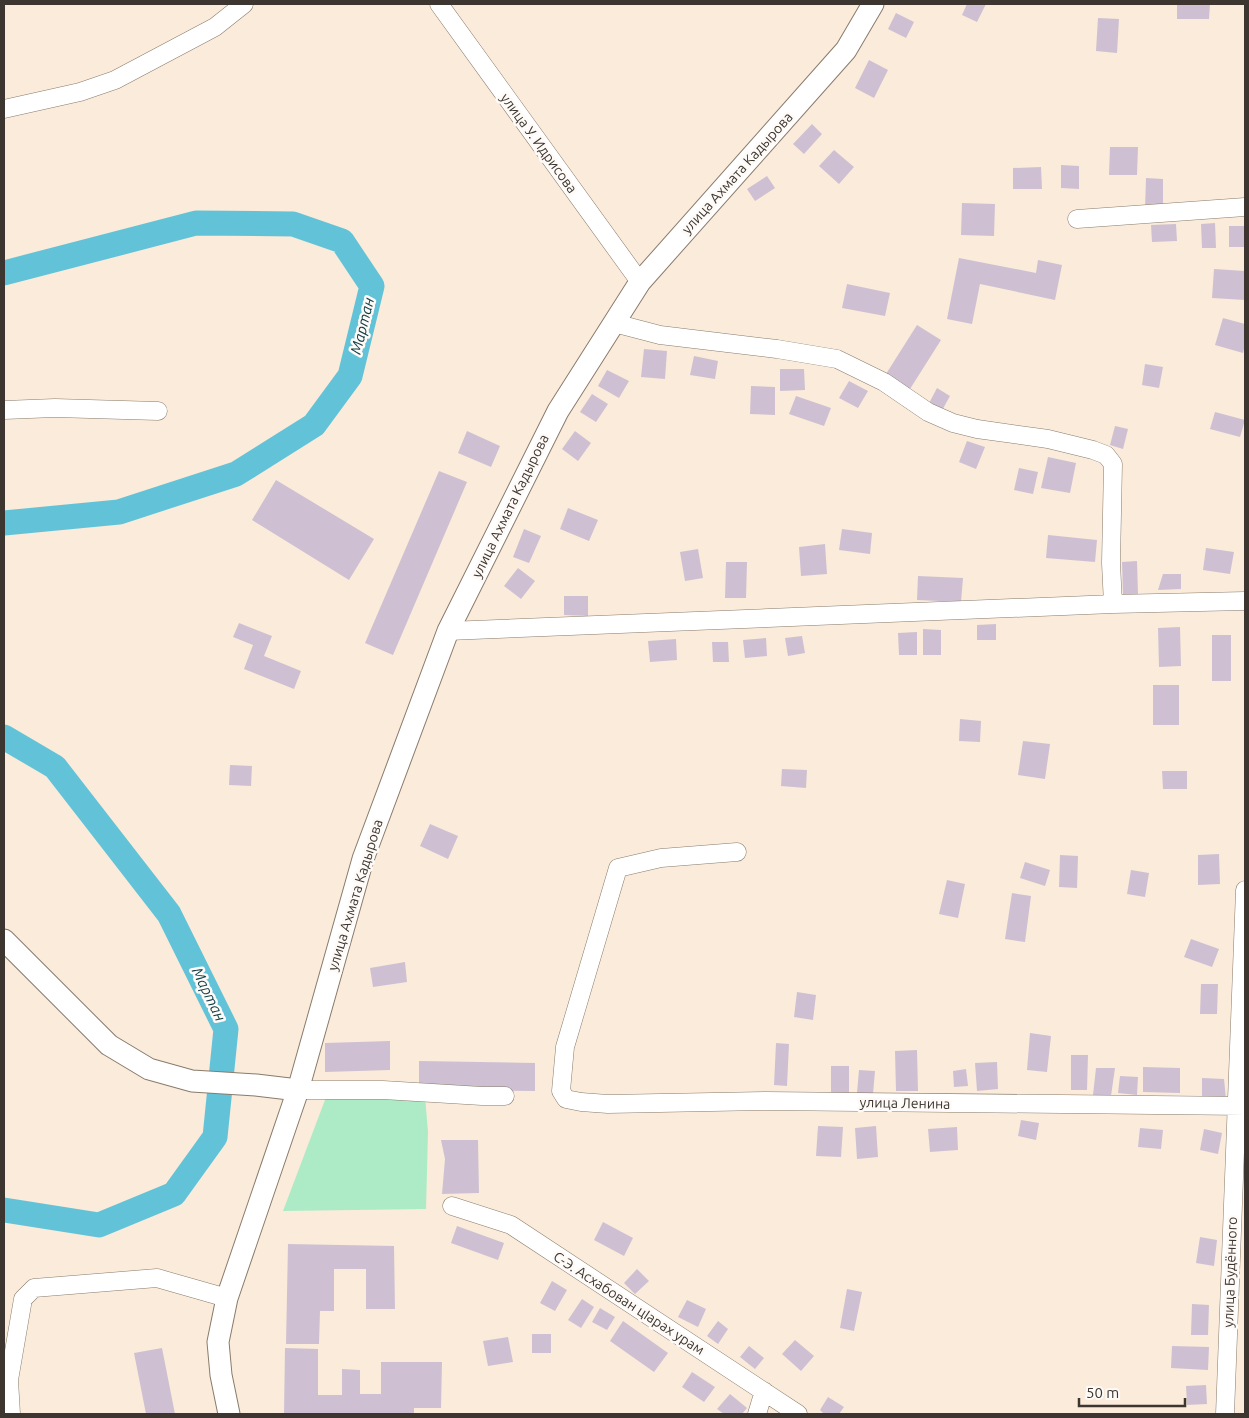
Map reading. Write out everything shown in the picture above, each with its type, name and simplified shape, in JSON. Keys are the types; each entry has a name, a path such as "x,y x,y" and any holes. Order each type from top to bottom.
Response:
{"main road":[{"name":"улица Ахмата Кадырова","path":"229,1414 221,1375 218,1342 227,1298 298,1090 363,859 448,631 558,411 640,282 846,50 874,4"},
{"path":"4,940 109,1045 149,1069 192,1081 298,1090"}],"street":[{"path":"4,108 80,92 115,80 214,27 244,4"},
{"name":"улица У. Идрисова","path":"439,4 640,282"},
{"path":"1077,220 1245,208"},
{"path":"614,323 660,335 777,349 837,359 884,382 928,412 953,423 977,429 1048,440 1093,450 1106,455 1113,464 1111,563 1113,604"},
{"path":"4,410 55,408 158,411"},
{"path":"448,631 1113,604 1245,601"},
{"name":"улица Ленина","path":"737,852 661,858 618,868 565,1047 561,1090 566,1098 581,1102 608,1104 767,1101 1241,1106"},
{"name":"улица Будённого","path":"1225,1414 1241,1106 1245,890"},
{"path":"298,1090 383,1090 505,1096"},
{"name":"С-Э. Асхабован цIарах урам","path":"452,1206 511,1225 798,1414"},
{"path":"11,1414 9,1380 23,1298 34,1288 157,1278 227,1298"},
{"path":"756,1414 764,1391"}],"green space":[{"path":"328,1092 425,1096 428,1132 426,1209 283,1211"}],"building":[{"path":"967,4 986,4 977,22 962,15"},
{"path":"1177,4 1210,4 1209,19 1177,19"},
{"path":"896,13 914,22 906,38 888,29"},
{"path":"1098,18 1119,19 1117,53 1096,51"},
{"path":"869,60 888,70 874,98 855,88"},
{"path":"812,124 822,134 804,154 793,144"},
{"path":"1110,147 1138,147 1137,175 1109,175"},
{"path":"834,150 854,167 839,184 819,166"},
{"path":"1061,165 1079,166 1079,189 1061,188"},
{"path":"1041,167 1042,189 1013,189 1013,168"},
{"path":"767,176 775,188 755,201 747,189"},
{"path":"1146,178 1163,179 1163,210 1145,209"},
{"path":"962,203 995,204 994,236 961,235"},
{"path":"1215,223 1216,248 1202,248 1201,224"},
{"path":"1176,224 1177,241 1152,242 1151,225"},
{"path":"1229,226 1245,226 1245,247 1229,247"},
{"path":"959,258 1036,273 1038,260 1062,265 1055,300 980,284 972,324 947,319"},
{"path":"1214,269 1245,271 1245,300 1212,298"},
{"path":"847,284 890,293 885,316 842,308"},
{"path":"1223,318 1245,324 1243,353 1215,345"},
{"path":"917,325 941,340 910,389 886,374"},
{"path":"644,349 667,351 665,379 641,377"},
{"path":"694,356 718,361 715,379 690,375"},
{"path":"1145,364 1163,367 1159,388 1142,385"},
{"path":"780,369 804,369 805,390 780,391"},
{"path":"607,370 629,381 619,398 598,386"},
{"path":"849,381 868,391 858,408 839,398"},
{"path":"751,386 775,387 775,415 750,414"},
{"path":"937,388 950,396 940,414 927,407"},
{"path":"592,394 608,404 596,422 580,412"},
{"path":"796,396 831,408 824,426 789,414"},
{"path":"1215,412 1245,420 1240,437 1210,429"},
{"path":"1115,426 1128,429 1123,449 1110,445"},
{"path":"467,431 500,446 491,467 458,453"},
{"path":"575,431 591,443 578,461 562,449"},
{"path":"967,441 985,447 976,469 959,462"},
{"path":"1048,457 1076,463 1070,493 1041,488"},
{"path":"1019,468 1038,472 1033,494 1014,490"},
{"path":"439,471 467,482 393,655 365,643"},
{"path":"276,480 374,539 349,580 252,520"},
{"path":"568,508 598,520 589,541 560,529"},
{"path":"524,529 541,536 529,563 513,557"},
{"path":"842,529 872,533 870,554 839,550"},
{"path":"1048,535 1097,540 1095,562 1046,558"},
{"path":"825,544 827,574 801,576 799,547"},
{"path":"1206,548 1234,552 1230,574 1203,570"},
{"path":"698,549 703,578 685,581 680,552"},
{"path":"1137,561 1138,594 1123,595 1122,562"},
{"path":"726,562 747,562 746,598 725,598"},
{"path":"518,568 535,581 521,599 504,586"},
{"path":"1163,574 1181,574 1181,589 1158,590"},
{"path":"918,576 963,578 961,602 917,600"},
{"path":"564,596 588,596 588,616 564,615"},
{"path":"239,623 272,636 264,656 301,671 294,689 244,669 253,645 233,637"},
{"path":"996,624 996,640 977,640 977,625"},
{"path":"1180,627 1181,666 1159,667 1158,628"},
{"path":"923,629 941,630 941,655 923,655"},
{"path":"917,632 917,655 899,655 898,633"},
{"path":"1212,635 1231,635 1231,681 1212,681"},
{"path":"802,636 805,653 788,656 785,638"},
{"path":"766,638 767,656 745,658 743,640"},
{"path":"676,639 677,660 650,662 648,641"},
{"path":"712,642 728,642 729,662 713,662"},
{"path":"1153,685 1179,685 1179,725 1153,725"},
{"path":"960,719 981,721 980,742 959,741"},
{"path":"1023,741 1050,744 1045,779 1018,775"},
{"path":"230,765 252,766 251,786 229,785"},
{"path":"782,769 807,770 806,788 781,786"},
{"path":"1162,771 1187,771 1187,789 1163,789"},
{"path":"430,824 458,836 448,859 420,846"},
{"path":"1219,854 1220,884 1198,885 1198,855"},
{"path":"1060,855 1078,856 1077,888 1059,887"},
{"path":"1025,862 1050,870 1045,886 1020,878"},
{"path":"1131,870 1149,873 1145,897 1127,894"},
{"path":"947,880 965,884 958,918 939,914"},
{"path":"1012,893 1031,896 1025,942 1005,939"},
{"path":"1191,939 1219,949 1212,967 1184,957"},
{"path":"405,962 407,982 373,987 370,968"},
{"path":"1201,984 1218,984 1217,1014 1200,1014"},
{"path":"797,992 816,995 813,1020 794,1017"},
{"path":"1030,1033 1051,1036 1047,1072 1027,1070"},
{"path":"390,1041 390,1070 325,1072 325,1043"},
{"path":"776,1043 789,1044 787,1086 774,1085"},
{"path":"917,1050 918,1091 896,1091 895,1051"},
{"path":"1071,1055 1088,1055 1087,1090 1071,1090"},
{"path":"419,1061 535,1063 535,1091 419,1090"},
{"path":"997,1062 998,1089 977,1091 975,1063"},
{"path":"831,1066 849,1066 849,1093 831,1093"},
{"path":"1143,1067 1180,1068 1180,1093 1143,1092"},
{"path":"1096,1068 1115,1068 1111,1096 1093,1095"},
{"path":"966,1069 968,1086 954,1087 953,1071"},
{"path":"859,1070 875,1071 873,1094 857,1093"},
{"path":"1120,1076 1138,1077 1137,1095 1118,1093"},
{"path":"1202,1078 1224,1079 1226,1099 1202,1096"},
{"path":"1021,1120 1039,1123 1036,1140 1018,1136"},
{"path":"818,1126 843,1127 841,1157 816,1156"},
{"path":"876,1126 878,1157 857,1159 855,1128"},
{"path":"957,1127 958,1150 930,1152 928,1129"},
{"path":"1140,1128 1163,1130 1161,1149 1138,1147"},
{"path":"1204,1129 1222,1133 1218,1154 1200,1150"},
{"path":"441,1140 478,1140 479,1193 442,1194 445,1159"},
{"path":"603,1222 633,1238 624,1256 594,1240"},
{"path":"457,1226 504,1243 498,1260 451,1243"},
{"path":"1200,1237 1217,1240 1214,1266 1196,1263"},
{"path":"288,1244 394,1246 395,1309 366,1309 366,1269 334,1269 334,1311 320,1311 319,1344 286,1344"},
{"path":"637,1269 649,1281 635,1294 624,1283"},
{"path":"552,1281 567,1290 555,1311 540,1303"},
{"path":"847,1289 862,1292 854,1331 840,1328"},
{"path":"582,1299 594,1307 581,1328 568,1320"},
{"path":"687,1300 706,1309 698,1327 678,1317"},
{"path":"1192,1304 1209,1305 1208,1335 1191,1335"},
{"path":"600,1308 615,1317 607,1330 592,1322"},
{"path":"623,1321 668,1353 654,1372 610,1341"},
{"path":"718,1321 728,1329 718,1344 707,1336"},
{"path":"532,1334 551,1334 551,1353 532,1353"},
{"path":"508,1337 513,1362 488,1366 483,1341"},
{"path":"795,1340 814,1356 801,1371 782,1354"},
{"path":"749,1346 764,1358 755,1369 740,1357"},
{"path":"1172,1346 1209,1347 1208,1370 1171,1368"},
{"path":"162,1348 175,1414 146,1414 134,1353"},
{"path":"285,1348 318,1349 318,1395 342,1395 342,1369 360,1370 360,1394 381,1394 381,1362 442,1362 441,1408 414,1408 414,1414 284,1414"},
{"path":"692,1372 715,1387 704,1402 682,1387"},
{"path":"1206,1385 1207,1404 1187,1405 1186,1386"},
{"path":"730,1394 747,1408 742,1414 724,1414 717,1409"},
{"path":"828,1397 844,1407 839,1414 824,1414 820,1410"}],"waterway":[{"name":"Мартан","path":"4,273 196,223 293,224 342,241 372,286 350,376 314,425 236,474 119,512 4,523"},
{"name":"Мартан","path":"4,737 55,767 169,914 226,1029 215,1137 174,1194 99,1225 4,1210"}]}
